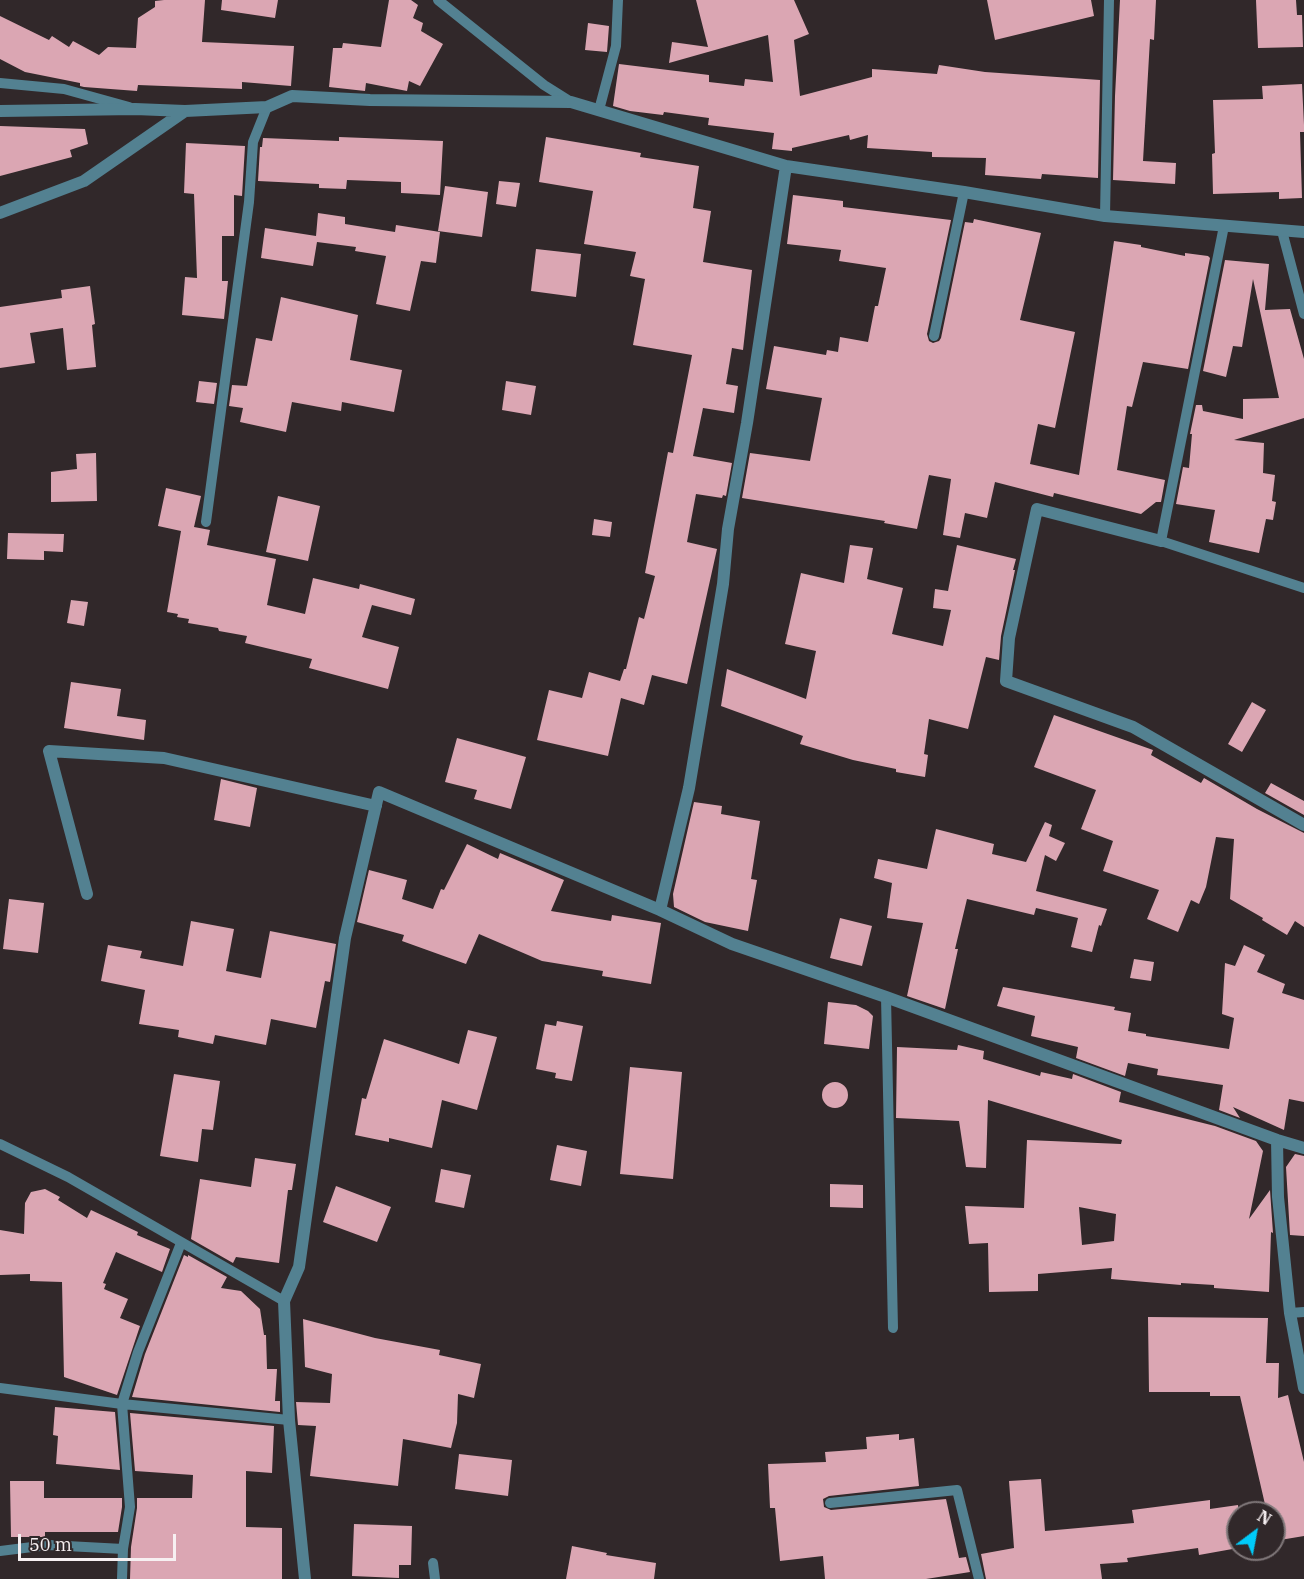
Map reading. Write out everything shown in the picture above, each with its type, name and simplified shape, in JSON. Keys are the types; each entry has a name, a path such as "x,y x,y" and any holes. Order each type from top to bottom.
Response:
{"street":[{"path":"0,111 135,109 185,111 267,107 292,96 382,100 571,102 786,166 964,192 1105,216 1304,232"},
{"path":"0,213 84,181 185,111"},
{"path":"660,910 689,788 723,584 728,529 747,423 786,166"},
{"path":"1161,542 1037,509 1009,638 1006,681 1133,727 1304,825"},
{"path":"87,894 49,751 164,758 376,806"},
{"path":"306,1579 289,1419 284,1301 299,1267 345,938 379,792 660,910 732,944 886,997 1304,1148"},
{"path":"1277,1140 1278,1197 1290,1313 1304,1388"}],"lane":[{"path":"439,0 544,85 571,102"},
{"path":"599,110 616,46 618,0"},
{"path":"1105,216 1109,0"},
{"path":"0,82 64,89 135,109"},
{"path":"206,522 249,202 254,142 267,107"},
{"path":"934,336 964,192"},
{"path":"1224,226 1161,542 1304,588"},
{"path":"1282,231 1304,314"},
{"path":"886,997 893,1328"},
{"path":"0,1144 68,1177 284,1301"},
{"path":"122,1579 123,1549 130,1507 122,1404 138,1352 182,1243"},
{"path":"1290,1313 1304,1312"},
{"path":"0,1389 122,1404 289,1419"},
{"path":"830,1503 957,1490 979,1579"},
{"path":"0,1551 48,1545 123,1549"},
{"path":"433,1563 435,1579"}],"building":[{"path":"205,0 202,42 294,46 291,86 242,82 242,89 138,85 137,91 84,87 80,86 80,83 25,72 0,59 0,16 49,40 52,36 69,47 73,41 99,55 108,47 136,48 138,18 155,7 155,1"},
{"path":"222,0 278,0 275,18 221,10"},
{"path":"389,0 411,0 418,5 413,18 423,23 421,31 443,44 420,86 409,81 407,91 366,83 365,91 329,87 333,48 342,48 343,43 381,47"},
{"path":"696,0 794,0 809,34 794,40 800,96 872,77 872,69 937,74 939,65 985,72 1100,80 1098,178 1042,174 1041,179 985,175 986,158 932,157 932,152 867,148 868,135 850,140 849,135 792,148 792,151 772,149 774,133 708,125 709,118 664,112 663,115 630,111 613,106 619,64 709,75 709,82 744,86 745,79 773,82 768,35 669,63 672,42 708,47"},
{"path":"987,0 1091,0 1094,16 995,40"},
{"path":"1120,0 1156,0 1154,40 1150,39 1143,161 1176,163 1175,184 1113,180"},
{"path":"1256,0 1296,0 1297,15 1302,15 1303,47 1258,48"},
{"path":"588,23 609,26 607,52 585,50"},
{"path":"1302,84 1304,132 1300,132 1302,198 1279,199 1279,192 1213,194 1212,154 1215,153 1213,100 1263,99 1262,86"},
{"path":"0,126 85,129 88,144 70,150 72,157 0,176"},
{"path":"339,137 443,141 440,195 401,193 401,182 347,180 346,189 319,188 319,184 258,181 260,147 262,147 263,138 339,141"},
{"path":"546,137 641,153 640,157 699,166 693,208 711,211 703,262 752,270 743,350 732,348 726,384 738,386 734,413 703,408 693,456 732,463 726,496 723,495 722,498 696,494 687,542 717,549 687,684 652,675 644,705 621,698 608,756 537,740 549,690 582,698 589,672 620,681 626,669 639,617 644,619 655,576 645,573 668,452 673,453 692,355 633,345 645,279 630,276 636,252 584,244 593,191 539,182"},
{"path":"186,143 245,146 242,196 234,195 234,236 222,236 222,281 228,281 224,319 182,315 185,277 197,278 194,194 184,193"},
{"path":"499,181 520,183 516,207 496,204"},
{"path":"445,186 488,192 482,237 438,231"},
{"path":"793,195 843,201 843,207 951,220 927,334 929,341 933,343 941,338 965,222 973,223 974,219 1041,233 1020,320 1075,332 1055,428 1038,424 1030,464 1079,475 1114,241 1185,256 1185,253 1208,256 1210,258 1188,369 1143,362 1132,407 1127,406 1117,470 1165,480 1161,502 1156,502 1141,514 1054,493 1053,497 995,482 987,518 965,513 960,538 943,535 951,479 929,475 917,529 884,523 885,521 742,498 750,453 810,461 822,398 766,389 774,346 826,355 827,350 838,352 840,337 868,342 886,268 839,261 841,250 787,244"},
{"path":"318,213 345,217 345,224 395,232 396,225 440,232 436,263 421,261 410,311 376,304 386,256 355,251 356,247 317,242 313,266 261,258 265,228 316,236"},
{"path":"536,249 581,254 576,297 531,291"},
{"path":"1225,260 1269,264 1265,310 1290,309 1304,359 1304,418 1234,440 1264,443 1263,473 1275,475 1272,501 1276,502 1273,520 1266,519 1259,553 1209,542 1215,510 1176,504 1183,467 1189,468 1192,434 1190,434 1196,405 1202,405 1203,411 1243,419 1243,399 1279,398 1253,279 1242,347 1233,346 1226,377 1203,371"},
{"path":"90,286 95,324 92,325 96,367 67,370 63,328 30,333 35,363 0,368 0,307 62,298 61,290"},
{"path":"281,297 358,315 350,360 402,370 394,412 342,402 341,411 292,402 286,432 240,422 243,408 229,406 232,385 247,386 256,338 272,341"},
{"path":"199,381 217,383 214,404 196,402"},
{"path":"506,381 536,386 531,415 502,410"},
{"path":"96,453 97,501 51,502 51,472 77,469 76,454"},
{"path":"166,488 201,496 194,527 210,530 207,545 276,559 267,605 305,614 313,578 359,589 360,584 415,599 411,615 372,605 362,637 399,647 388,689 309,668 312,659 245,643 247,636 188,623 189,619 167,612 181,531 158,526"},
{"path":"278,496 320,506 308,561 266,552"},
{"path":"594,519 612,522 610,537 592,535"},
{"path":"8,533 64,534 63,552 44,551 44,560 7,559"},
{"path":"850,545 873,548 867,579 903,588 892,634 943,646 951,610 933,608 935,589 948,591 957,545 1016,559 1001,636 999,660 986,657 968,729 929,719 924,754 928,755 925,777 896,772 896,769 853,760 800,744 803,736 721,706 727,669 806,699 816,651 785,644 801,573 844,583"},
{"path":"71,600 88,602 84,626 67,623"},
{"path":"71,682 121,689 117,716 146,720 144,740 64,728"},
{"path":"1252,702 1266,710 1242,752 1228,744"},
{"path":"1054,715 1153,750 1151,755 1201,783 1204,778 1304,833 1304,927 1295,921 1287,935 1230,899 1234,839 1216,837 1206,887 1199,904 1191,900 1178,932 1147,919 1159,890 1103,871 1113,841 1081,829 1096,790 1034,767"},
{"path":"457,738 526,757 511,809 474,799 477,790 445,782"},
{"path":"221,779 257,788 250,827 214,820"},
{"path":"1271,783 1304,801 1304,815 1265,793"},
{"path":"694,802 722,806 721,814 760,821 751,879 757,880 748,931 705,922 674,907 673,894"},
{"path":"1045,822 1052,825 1049,836 1065,843 1056,861 1045,855 1036,891 1107,909 1101,926 1099,925 1092,952 1071,947 1078,918 1036,908 1034,915 967,899 955,949 958,949 945,1009 907,996 923,923 887,918 892,883 874,878 878,859 927,869 936,829 994,844 992,854 1026,862"},
{"path":"467,844 498,859 500,853 564,880 551,911 611,921 612,915 661,923 651,984 602,976 603,971 542,961 479,934 466,964 402,941 404,935 357,922 369,870 407,880 402,899 433,909 441,889 444,890"},
{"path":"9,899 44,903 38,953 3,949"},
{"path":"840,918 872,926 862,966 830,958"},
{"path":"191,921 234,929 226,971 261,978 270,931 336,944 330,982 325,981 316,1028 271,1019 266,1045 215,1035 213,1044 178,1037 179,1030 139,1024 145,990 101,981 108,945 142,951 140,958 183,966"},
{"path":"1244,945 1265,955 1257,972 1285,984 1282,993 1304,1000 1304,1102 1289,1099 1284,1130 1233,1107 1240,1118 1219,1110 1223,1085 1157,1075 1158,1069 1128,1063 1125,1076 1076,1058 1078,1047 1031,1036 1035,1016 997,1006 1003,987 1115,1007 1114,1010 1131,1013 1128,1031 1229,1049 1234,1018 1222,1014 1225,963 1235,966"},
{"path":"1134,959 1154,962 1151,981 1130,978"},
{"path":"828,1002 856,1005 873,1016 869,1049 824,1044"},
{"path":"557,1021 583,1026 572,1081 555,1078 556,1073 536,1069 545,1024 556,1026"},
{"path":"468,1030 497,1037 477,1110 442,1100 432,1148 389,1138 389,1142 355,1135 362,1098 366,1099 384,1039 459,1064"},
{"path":"958,1045 984,1051 983,1059 1040,1076 1041,1072 1072,1079 1073,1074 1121,1092 1119,1102 1215,1126 1256,1141 1263,1151 1249,1219 1270,1190 1273,1233 1271,1232 1269,1292 1214,1288 1214,1285 1181,1283 1181,1285 1111,1279 1112,1268 1038,1274 1038,1291 989,1292 988,1243 969,1244 965,1206 1024,1208 1027,1140 1121,1144 1122,1140 988,1100 986,1168 966,1167 959,1121 896,1118 897,1047 957,1050","holes":["1079,1207 1116,1214 1114,1241 1082,1245"]},
{"path":"630,1067 682,1072 673,1179 620,1174"},
{"path":"174,1074 220,1081 213,1130 202,1129 198,1162 160,1156"},
{"path":"835,1082 844,1086 848,1095 844,1104 835,1108 826,1104 822,1095 826,1086"},
{"path":"557,1145 587,1151 581,1186 550,1180"},
{"path":"1295,1154 1304,1156 1304,1236 1290,1235 1286,1167"},
{"path":"255,1158 296,1164 292,1190 288,1190 279,1263 236,1257 233,1263 191,1239 200,1179 251,1187"},
{"path":"441,1169 471,1175 464,1208 435,1202"},
{"path":"830,1184 863,1185 863,1208 830,1207"},
{"path":"336,1186 391,1207 377,1242 323,1222"},
{"path":"45,1189 60,1197 58,1200 87,1218 91,1210 138,1232 137,1235 170,1249 162,1272 116,1252 103,1283 106,1284 104,1289 128,1299 120,1318 140,1326 117,1395 64,1377 62,1282 30,1281 30,1274 0,1275 0,1230 24,1234 25,1203 31,1192"},
{"path":"184,1255 188,1257 188,1255 227,1277 221,1288 241,1291 260,1309 264,1335 266,1335 267,1369 277,1369 275,1401 280,1401 280,1412 132,1397 145,1354"},
{"path":"1148,1317 1268,1318 1266,1363 1279,1363 1278,1398 1288,1395 1304,1462 1304,1536 1286,1539 1286,1501 1264,1501 1240,1396 1210,1396 1210,1392 1149,1392"},
{"path":"303,1319 375,1338 440,1350 439,1355 481,1364 474,1398 458,1394 457,1423 451,1448 403,1439 398,1486 310,1476 316,1426 298,1425 296,1402 330,1403 332,1374 305,1367"},
{"path":"55,1407 115,1412 120,1470 56,1464 58,1436 53,1435"},
{"path":"130,1413 274,1426 272,1473 246,1471 246,1527 282,1528 282,1579 130,1579 137,1498 192,1498 193,1475 135,1471"},
{"path":"899,1434 899,1440 914,1438 919,1486 829,1496 823,1499 824,1507 831,1510 946,1499 959,1558 966,1557 970,1572 926,1579 825,1579 823,1556 780,1561 775,1508 770,1508 768,1464 826,1462 825,1452 867,1449 866,1437"},
{"path":"459,1454 512,1460 508,1496 455,1489"},
{"path":"1041,1479 1045,1531 1134,1523 1132,1510 1210,1500 1210,1509 1226,1507 1226,1550 1199,1555 1198,1548 1127,1558 1128,1562 1100,1564 1102,1579 986,1579 981,1554 1014,1548 1009,1481"},
{"path":"10,1481 44,1481 44,1498 122,1498 118,1532 45,1532 45,1537 11,1537"},
{"path":"354,1524 412,1526 411,1565 399,1565 399,1578 352,1576"},
{"path":"572,1546 607,1553 606,1555 656,1563 654,1579 566,1579"}]}
